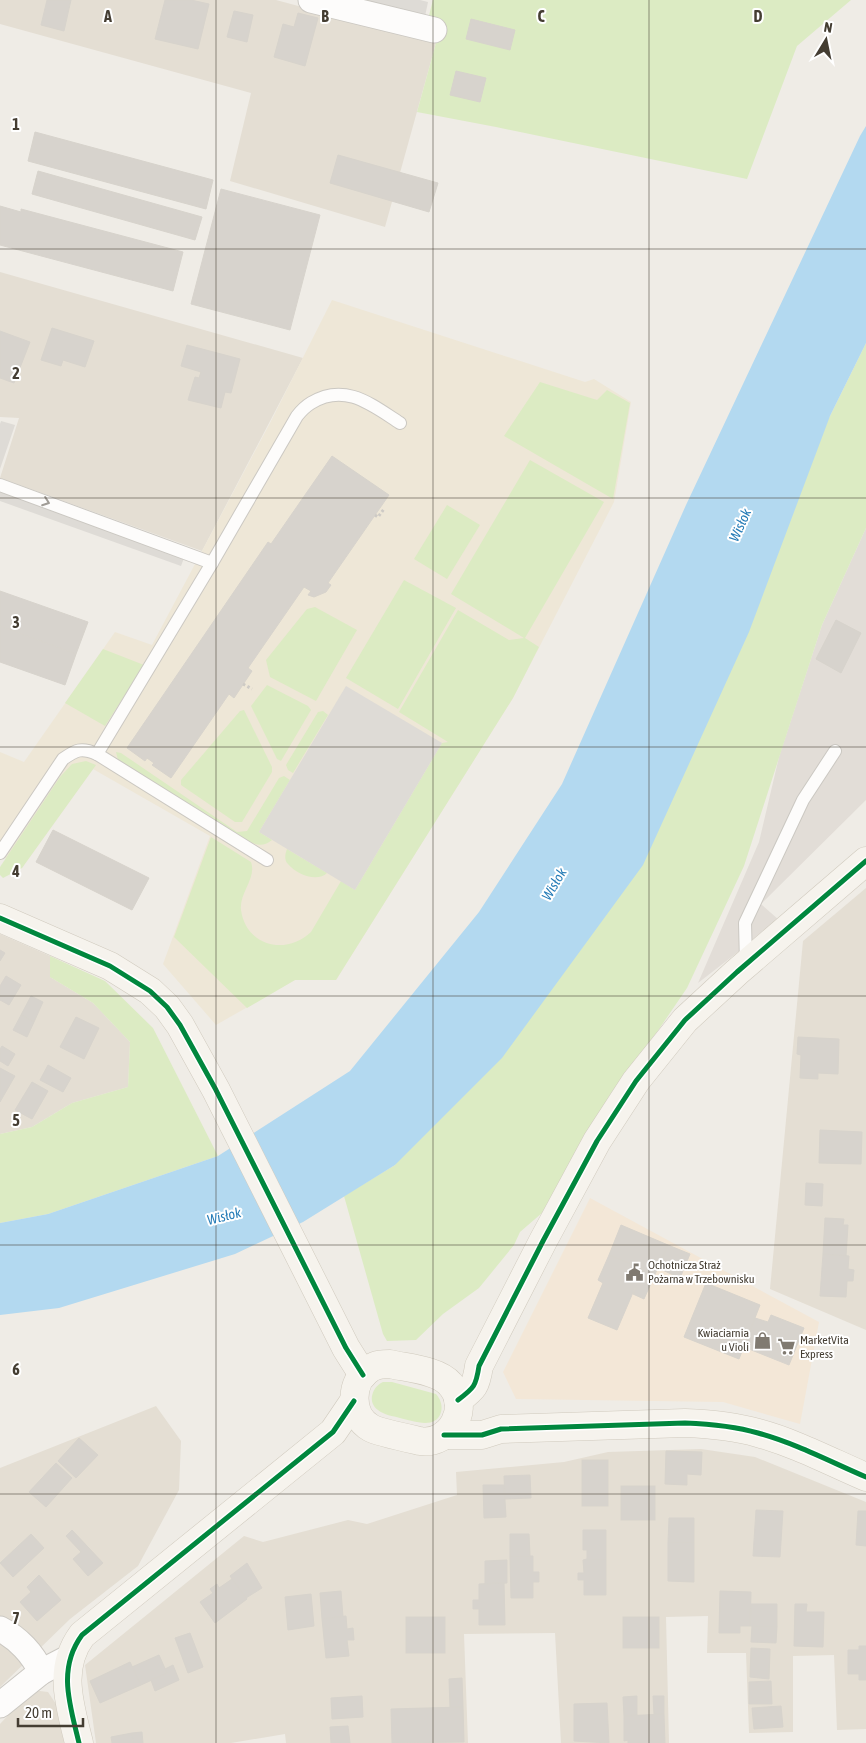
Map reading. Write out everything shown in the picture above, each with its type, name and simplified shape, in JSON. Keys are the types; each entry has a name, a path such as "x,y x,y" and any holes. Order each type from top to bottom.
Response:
{"street":[{"path":"311,0 434,30"},
{"path":"458,1402 472,1390 477,1379 479,1366 543,1241 597,1142 636,1081 685,1020 746,964 866,860"},
{"path":"0,918 110,966 150,991 167,1007 180,1025 216,1090 349,1354 363,1375"},
{"path":"372,1428 356,1411 354,1401 357,1383 370,1368 390,1364 436,1374 450,1384 456,1392 459,1410 456,1421 444,1435"},
{"path":"443,1378 461,1374 479,1366"},
{"path":"78,1743 69,1699 67,1673 70,1657 75,1645 82,1636 333,1432 354,1401"},
{"path":"458,1402 475,1410 486,1420 501,1429"},
{"path":"333,1432 372,1428 421,1441 433,1440 444,1435 482,1435 501,1429 685,1423 711,1424 758,1433 866,1478"},
{"path":"0,1629 9,1633 23,1646 36,1660 41,1672"},
{"path":"0,1705 41,1672 70,1657"}],"lane":[{"path":"97,754 212,563 297,416 310,403 324,397 343,395 363,399 400,423"},
{"path":"0,485 212,563"},
{"path":"0,853 63,759 76,750 97,754 267,860"},
{"path":"746,964 746,923 803,800 835,750"}],"path":[{"path":"375,515 378,517 384,509"},
{"path":"244,684 252,689"}],"shaded area":[{"path":"0,0 276,0 436,43 385,227 230,181 251,93 0,24"},
{"path":"334,0 420,0 428,2 424,21"},
{"path":"0,272 303,358 202,551 0,478 19,418 0,417"},
{"path":"332,300 585,382 594,379 631,402 614,502 513,698 336,980 295,980 216,1025 163,964 210,836 93,769 22,868 0,855 0,752 24,762 115,632 152,645 270,423"},
{"path":"1,421 15,425 0,469 0,424"},
{"path":"0,492 184,558 181,566 0,501"},
{"path":"866,528 866,800 761,904 779,920 698,983 759,842 779,757 822,625"},
{"path":"346,686 442,743 355,890 259,832"},
{"path":"866,888 866,1330 770,1289 803,941"},
{"path":"0,934 50,956 50,977 93,1003 130,1042 128,1087 72,1103 32,1127 0,1134"},
{"path":"590,1198 819,1322 800,1424 723,1402 516,1399 503,1372"},
{"path":"156,1406 181,1441 179,1490 138,1566 70,1619 0,1687 0,1468"},
{"path":"701,1449 755,1457 866,1502 866,1729 837,1730 834,1655 793,1656 793,1732 749,1733 746,1653 707,1653 708,1616 666,1617 669,1743 561,1743 555,1633 464,1634 468,1743 286,1743 285,1734 231,1743 96,1743 85,1665 244,1536 263,1542 348,1520 367,1524 457,1495 456,1472 564,1462 608,1452"},
{"path":"32,1690 48,1692 58,1707 66,1743 0,1743 0,1724"}],"green space":[{"path":"433,0 851,0 797,46 747,179 417,112 436,43 427,23"},
{"path":"866,343 866,528 822,625 744,866 687,988 609,1096 564,1183 542,1213 520,1232 514,1245 479,1288 443,1314 416,1340 387,1341 383,1334 344,1196 395,1165 830,416"},
{"path":"540,382 597,400 607,390 630,403 613,499 504,436"},
{"path":"530,460 604,502 525,638 539,647 513,698 336,980 295,980 247,1008 174,937 211,837 251,862 252,874 241,904 241,910 244,922 251,932 268,944 290,944 311,932 341,881 355,890 442,743 448,742 399,712 458,610 509,640 524,638 451,594"},
{"path":"447,505 480,525 447,579 414,559"},
{"path":"404,580 456,608 398,709 346,678"},
{"path":"315,607 357,630 316,701 270,677 266,660 307,609"},
{"path":"103,649 144,665 105,726 65,703"},
{"path":"267,685 308,706 311,710 281,761 277,759 251,706"},
{"path":"244,710 272,767 272,772 242,822 235,822 181,785 181,780 240,711"},
{"path":"323,711 328,715 293,773 288,770 286,765 318,712"},
{"path":"116,752 121,753 237,832 247,831 279,778 284,776 290,780 259,832 272,840 261,845 250,842 118,760"},
{"path":"86,761 96,765 22,868 3,878 0,875 0,867 60,777 72,764"},
{"path":"287,849 327,873 323,876 312,877 296,871 286,861"},
{"path":"50,956 105,981 153,1028 218,1156 48,1214 0,1223 0,1134 32,1127 72,1103 128,1087 130,1042 93,1003 50,977"},
{"path":"383,1382 392,1382 436,1394 442,1407 438,1418 429,1423 424,1423 380,1412 373,1403 372,1395 376,1387"}],"water":[{"name":"Wisłok","path":"866,126 866,343 830,416 749,632 643,865 502,1058 395,1165 303,1222 235,1254 59,1308 0,1315 0,1223 48,1214 218,1156 350,1071 479,912 562,784 686,505"}],"building":[{"path":"47,0 71,0 64,31 41,25"},
{"path":"165,0 191,0 209,4 198,49 155,39"},
{"path":"234,11 253,15 247,42 227,37"},
{"path":"298,13 318,18 305,66 274,57 283,24 294,27"},
{"path":"471,19 515,30 510,50 466,39"},
{"path":"456,71 486,78 480,102 450,95"},
{"path":"35,132 213,180 206,209 28,161"},
{"path":"338,155 438,183 429,212 330,183"},
{"path":"38,171 202,217 195,240 32,194"},
{"path":"221,189 320,215 290,330 191,304"},
{"path":"0,206 21,212 21,209 183,252 173,291 0,245"},
{"path":"52,328 94,341 85,367 63,360 61,366 41,360"},
{"path":"0,331 30,342 14,383 0,378"},
{"path":"187,345 240,359 231,393 225,392 221,408 188,400 195,377 199,378 201,372 181,366"},
{"path":"332,456 389,495 328,583 331,585 326,592 314,597 308,595 311,591 304,587 248,668 252,671 234,698 229,694 171,778 152,765 154,763 147,758 145,761 127,748 268,542 271,544"},
{"path":"0,591 88,622 76,654 0,626"},
{"path":"836,620 861,633 841,673 816,659"},
{"path":"0,626 76,654 65,685 0,662"},
{"path":"53,830 149,878 132,910 36,862"},
{"path":"0,950 5,953 0,961"},
{"path":"6,976 21,985 9,1005 0,1000 0,986"},
{"path":"31,996 43,1002 34,1022 21,1015"},
{"path":"21,1015 34,1022 27,1037 13,1030"},
{"path":"76,1017 99,1028 84,1059 60,1047"},
{"path":"798,1037 839,1039 838,1074 818,1073 818,1079 800,1078 801,1055 797,1054"},
{"path":"2,1046 15,1054 8,1066 0,1061 0,1049"},
{"path":"48,1065 71,1078 63,1092 40,1080"},
{"path":"0,1068 15,1076 0,1102"},
{"path":"32,1082 48,1091 32,1119 15,1110"},
{"path":"820,1130 862,1132 861,1164 819,1163"},
{"path":"806,1183 823,1184 822,1206 805,1205"},
{"path":"825,1218 844,1219 843,1225 848,1225 846,1256 823,1254"},
{"path":"621,1225 668,1245 644,1299 633,1294 643,1269 609,1255"},
{"path":"668,1245 690,1254 680,1278 658,1268"},
{"path":"823,1254 849,1256 848,1269 854,1270 853,1281 847,1281 846,1297 820,1296"},
{"path":"609,1255 643,1269 617,1330 588,1318 603,1283 598,1280"},
{"path":"706,1283 760,1305 739,1359 684,1337"},
{"path":"771,1315 804,1328 789,1365 744,1347 755,1318 768,1322"},
{"path":"79,1438 98,1455 76,1478 58,1461"},
{"path":"666,1451 702,1452 701,1475 687,1474 687,1485 665,1484"},
{"path":"582,1460 608,1460 608,1506 582,1506"},
{"path":"56,1463 72,1478 46,1507 29,1492"},
{"path":"530,1475 531,1498 505,1499 504,1476"},
{"path":"483,1485 504,1485 506,1517 484,1518"},
{"path":"621,1486 655,1486 655,1520 621,1520"},
{"path":"756,1510 783,1511 780,1557 753,1556"},
{"path":"858,1511 866,1511 866,1546 856,1545"},
{"path":"669,1518 694,1518 694,1542 668,1542"},
{"path":"72,1530 103,1563 88,1576 73,1559 81,1552 66,1536"},
{"path":"583,1530 606,1530 606,1559 587,1559 587,1550 583,1550"},
{"path":"31,1534 44,1548 13,1577 0,1563"},
{"path":"510,1534 529,1534 530,1556 510,1556"},
{"path":"668,1542 694,1542 694,1582 668,1581"},
{"path":"510,1556 533,1556 533,1572 539,1572 539,1582 533,1582 533,1598 511,1598"},
{"path":"606,1559 606,1595 584,1595 584,1580 578,1580 578,1573 584,1573 583,1560"},
{"path":"507,1560 507,1583 485,1584 485,1561"},
{"path":"247,1563 262,1588 246,1598 230,1576"},
{"path":"39,1575 61,1600 37,1621 20,1602 31,1592 27,1587"},
{"path":"232,1579 247,1599 215,1623 200,1602 213,1593 210,1589 217,1584 219,1588"},
{"path":"504,1583 505,1625 479,1625 479,1609 473,1609 473,1600 479,1600 479,1584"},
{"path":"341,1591 343,1617 322,1619 320,1593"},
{"path":"720,1591 751,1592 750,1626 740,1626 740,1633 719,1633"},
{"path":"311,1594 314,1626 288,1630 285,1597"},
{"path":"751,1604 777,1604 777,1626 750,1626"},
{"path":"795,1604 807,1604 806,1612 824,1612 823,1647 794,1646"},
{"path":"346,1616 347,1629 353,1628 354,1640 347,1640 349,1656 326,1658 322,1619"},
{"path":"406,1617 445,1617 445,1653 406,1653"},
{"path":"623,1617 659,1617 659,1648 623,1648"},
{"path":"752,1626 777,1626 776,1643 751,1642"},
{"path":"190,1633 203,1667 188,1673 175,1638"},
{"path":"859,1646 866,1646 866,1680 859,1680 859,1674 848,1674 848,1650 859,1650"},
{"path":"751,1648 770,1649 769,1679 750,1677"},
{"path":"159,1655 167,1673 141,1685 132,1667"},
{"path":"130,1662 141,1685 100,1703 90,1681"},
{"path":"173,1665 179,1680 155,1691 151,1680 167,1673 165,1669"},
{"path":"462,1678 463,1707 450,1707 449,1679"},
{"path":"771,1681 772,1704 749,1704 749,1682"},
{"path":"362,1696 363,1717 332,1719 331,1698"},
{"path":"637,1696 637,1715 624,1716 623,1697"},
{"path":"653,1696 664,1696 664,1714 654,1714"},
{"path":"607,1703 609,1743 574,1741 574,1704"},
{"path":"781,1706 783,1727 754,1729 752,1708"},
{"path":"463,1707 464,1742 392,1743 391,1709"},
{"path":"664,1714 665,1743 628,1743 628,1740 624,1741 624,1716"},
{"path":"348,1726 350,1743 331,1743 330,1727"},
{"path":"142,1732 143,1743 133,1743 132,1733"},
{"path":"132,1733 133,1743 112,1743 111,1737"}],"cycle path":[{"path":"458,1400 473,1386 477,1378 479,1366 543,1241 597,1141 636,1081 685,1020 737,972 866,861"},
{"path":"0,918 110,966 150,991 167,1007 180,1025 216,1090 346,1348 363,1375"},
{"path":"79,1743 69,1701 68,1674 74,1648 82,1635 333,1432 354,1401"},
{"path":"444,1435 482,1435 501,1429 685,1423 713,1425 772,1437 866,1477"}],"place":[{"name":"Ochotnicza Straż Pożarna w Trzebownisku","path":"634,1272"},
{"name":"Kwiaciarnia u Violi","path":"763,1340"},
{"name":"MarketVita Express","path":"786,1347"}]}
